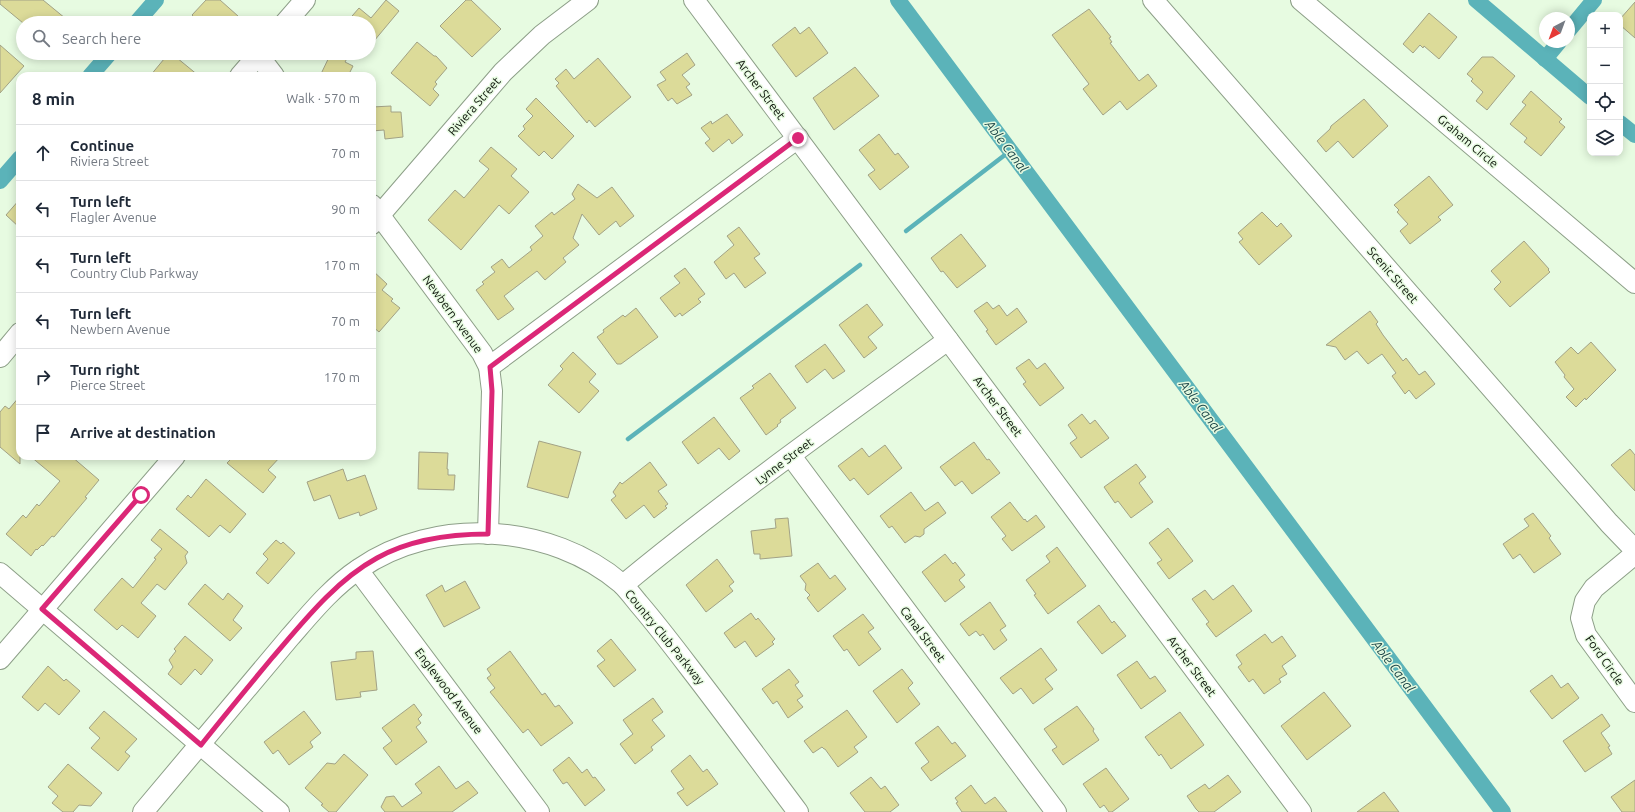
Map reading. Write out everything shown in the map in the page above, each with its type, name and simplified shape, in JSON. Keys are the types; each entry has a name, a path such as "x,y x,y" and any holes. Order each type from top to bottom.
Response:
{"street":[{"path":"291,16 305,0"},
{"name":"Riviera Street","path":"376,214 504,72 542,35 588,0"},
{"name":"Archer Street","path":"694,0 1298,811"},
{"name":"Graham Circle","path":"1301,0 1635,283"},
{"name":"Scenic Street","path":"1155,1 1604,517 1635,550"},
{"path":"243,72 254,60"},
{"path":"263,60 271,72"},
{"path":"490,367 798,138"},
{"name":"Newbern Avenue","path":"376,216 482,353 490,367 492,391 488,534"},
{"path":"0,357 16,338"},
{"name":"Lynne Street","path":"623,585 652,561 791,456 948,340"},
{"name":"Canal Street","path":"791,456 1056,812"},
{"path":"0,659 172,460"},
{"name":"Country Club Parkway","path":"143,812 315,609 358,570 377,558 419,542 442,536 488,534 524,538 566,551 606,572 623,585 660,628 798,812"},
{"name":"Ford Circle","path":"1635,554 1594,588 1585,601 1581,618 1586,635 1635,702"},
{"name":"Englewood Avenue","path":"358,570 539,812"},
{"path":"0,574 278,812"}],"building":[{"path":"0,0 43,0 62,16 16,16 16,17 0,4"},
{"path":"206,0 220,0 238,16 193,16 192,15"},
{"path":"386,0 399,11 376,39 376,16 373,16"},
{"path":"466,0 471,0 501,29 472,57 440,26"},
{"path":"1635,2 1635,38 1623,28 1623,16"},
{"path":"359,8 369,16 352,16"},
{"path":"1089,9 1111,37 1109,38 1112,42 1110,43 1139,81 1148,74 1157,86 1127,110 1120,101 1103,115 1083,89 1089,84 1052,35"},
{"path":"1429,13 1457,37 1439,59 1424,46 1423,48 1420,45 1413,53 1403,44"},
{"path":"795,27 800,34 809,27 828,53 796,77 772,45"},
{"path":"417,42 436,56 447,68 435,82 437,84 433,89 439,95 430,106 391,73"},
{"path":"0,45 24,66 19,72 16,72 16,75 0,93"},
{"path":"687,53 695,65 682,75 690,84 686,87 692,95 677,104 672,98 668,101 657,85 666,80 660,72"},
{"path":"1482,57 1493,57 1515,76 1487,110 1476,101 1483,92 1471,81 1473,79 1467,74"},
{"path":"598,58 631,97 595,127 589,120 587,123 556,86 559,83 555,79 566,69 574,79"},
{"path":"163,60 180,60 194,72 153,72"},
{"path":"328,60 346,60 345,62 353,66 350,72 322,72"},
{"path":"855,67 879,96 834,130 813,98"},
{"path":"1531,91 1562,119 1559,122 1565,127 1541,156 1524,142 1527,138 1510,124 1526,105 1522,102"},
{"path":"536,98 574,136 552,159 544,151 539,156 518,136 525,129 523,126 533,116 526,109"},
{"path":"1364,99 1388,126 1353,158 1338,141 1326,152 1317,141 1330,129 1331,126"},
{"path":"391,106 391,112 401,112 403,137 385,139 384,130 376,131 376,107"},
{"path":"727,114 743,135 732,144 729,139 713,152 705,143 710,139 701,128 711,121 712,124"},
{"path":"879,134 895,155 898,153 909,167 880,190 868,175 875,170 859,150"},
{"path":"491,147 517,169 511,176 529,192 509,214 499,205 461,250 428,220 455,190 464,198 489,169 479,161"},
{"path":"1429,176 1453,205 1438,217 1441,220 1410,244 1400,231 1408,224 1397,212 1399,210 1394,205"},
{"path":"578,184 597,198 612,187 634,216 620,227 616,221 599,235 582,214 573,238 579,245 563,258 566,262 545,280 537,271 504,296 514,309 498,320 476,290 484,284 482,282 495,272 491,267 502,259 509,268 532,250 530,247 543,236 535,226 552,212 554,215 575,199 572,194"},
{"path":"16,204 16,224 6,215"},
{"path":"1262,212 1277,227 1281,223 1292,236 1259,265 1239,242 1243,239 1238,233"},
{"path":"739,227 760,254 754,258 766,273 745,288 734,273 726,279 714,262 734,245 727,236"},
{"path":"961,234 986,266 957,288 943,271 941,272 931,258"},
{"path":"1524,241 1550,272 1510,307 1494,289 1501,282 1491,271"},
{"path":"685,268 705,294 698,299 701,302 682,316 680,313 675,317 660,298 680,283 674,276"},
{"path":"376,274 387,284 382,290 393,299 391,301 400,308 379,332 376,329"},
{"path":"987,302 993,309 999,305 1007,316 1017,308 1027,322 996,345 986,331 988,330 974,311"},
{"path":"867,304 883,325 868,337 877,348 864,358 839,325"},
{"path":"636,308 658,337 621,364 617,364 597,337 604,332 603,330 623,315 625,317"},
{"path":"1370,311 1378,322 1376,324 1383,335 1403,361 1406,358 1419,375 1425,371 1435,384 1416,399 1409,390 1405,394 1392,376 1396,373 1382,354 1368,364 1357,351 1345,360 1336,347 1326,345"},
{"path":"1591,342 1616,370 1586,400 1585,398 1576,407 1566,397 1574,389 1564,377 1565,375 1555,362 1571,347 1578,354"},
{"path":"825,344 845,371 833,379 825,369 807,383 795,366"},
{"path":"573,352 596,374 589,382 599,391 579,413 548,385 563,369 560,366"},
{"path":"1029,359 1037,369 1045,363 1064,388 1040,406 1023,384 1026,382 1016,368"},
{"path":"770,373 796,408 780,420 781,422 777,425 778,426 766,435 740,398 754,388 752,386"},
{"path":"16,401 16,460 20,460 20,464 0,447 0,412 5,406 9,409"},
{"path":"1082,414 1090,424 1095,420 1109,438 1081,458 1070,443 1077,438 1068,425"},
{"path":"714,417 740,451 729,460 719,448 698,464 682,442"},
{"path":"539,441 581,452 568,498 527,487"},
{"path":"974,442 987,460 989,459 1000,473 972,494 962,481 955,486 940,467"},
{"path":"885,445 902,468 868,495 854,478 850,481 838,466 862,448 869,457"},
{"path":"1630,449 1635,455 1635,491 1611,465"},
{"path":"419,452 448,453 447,469 448,475 455,475 454,490 418,489"},
{"path":"35,460 76,460 99,480 85,497 87,498 54,537 52,536 43,546 42,545 37,550 36,549 31,556 6,534 23,515 26,518 37,504 39,506 60,481"},
{"path":"230,460 277,460 268,470 276,477 263,493 227,463"},
{"path":"650,462 667,485 658,491 668,504 665,506 667,508 654,518 644,505 626,519 611,500 616,496 613,492 620,482 622,484"},
{"path":"1136,464 1146,477 1139,483 1153,502 1131,518 1118,501 1115,503 1104,487"},
{"path":"343,469 347,481 365,475 377,509 360,516 359,512 339,519 330,495 314,501 307,482"},
{"path":"206,479 246,514 230,533 220,525 209,537 176,509 188,495 191,498"},
{"path":"911,492 925,511 938,502 946,513 924,529 924,534 920,537 915,536 905,543 892,526 889,528 880,516"},
{"path":"1010,502 1024,520 1025,519 1027,522 1036,515 1045,527 1012,551 1002,539 1006,536 991,517"},
{"path":"1533,513 1551,536 1549,538 1561,554 1534,573 1520,554 1513,559 1503,544 1529,526 1524,519"},
{"path":"788,518 792,556 760,559 760,554 754,554 751,531 776,528 775,519"},
{"path":"1168,528 1193,561 1169,579 1157,563 1162,560 1149,543"},
{"path":"160,529 188,552 185,556 187,563 165,590 157,584 141,603 156,616 138,638 122,625 117,630 94,610 122,578 133,588 162,549 151,540"},
{"path":"276,540 281,544 283,542 295,553 268,584 256,573 268,559 263,554"},
{"path":"1057,547 1086,586 1048,614 1034,595 1036,594 1026,580 1050,562 1046,556"},
{"path":"945,554 953,564 955,562 965,575 959,580 965,587 945,602 922,572"},
{"path":"717,559 734,582 729,586 733,591 706,612 686,585"},
{"path":"818,563 830,579 835,575 846,589 818,612 807,598 810,595 805,590 806,584 800,576"},
{"path":"465,581 480,608 444,627 426,595 442,585 445,592"},
{"path":"205,584 223,600 228,593 243,606 233,620 242,628 230,641 188,604"},
{"path":"1233,585 1252,611 1216,637 1206,624 1209,622 1192,599 1205,590 1213,600"},
{"path":"990,602 1006,626 1000,630 1007,640 994,650 983,634 980,636 976,631 969,636 960,624"},
{"path":"1099,605 1112,623 1114,621 1126,636 1102,654 1077,622"},
{"path":"751,613 756,620 758,618 775,639 772,642 774,644 756,657 745,641 735,648 724,633"},
{"path":"863,614 874,628 868,632 881,649 859,666 847,649 844,651 833,636"},
{"path":"1265,634 1272,643 1282,636 1296,656 1282,666 1287,674 1279,679 1281,682 1264,694 1253,679 1249,682 1238,667 1242,664 1236,655"},
{"path":"185,636 213,660 201,675 195,669 181,685 168,674 173,667 169,660 176,651 174,649"},
{"path":"611,639 636,670 614,687 597,666 605,660 597,651"},
{"path":"1041,648 1057,670 1045,679 1053,689 1033,704 1021,688 1013,694 1000,678"},
{"path":"373,651 377,690 360,692 361,697 336,700 331,662 356,659 356,652"},
{"path":"510,651 542,695 545,693 555,707 559,705 573,723 541,746 528,729 523,733 490,692 495,688 487,678 491,675 487,669"},
{"path":"1137,661 1150,679 1155,676 1166,691 1141,709 1117,675"},
{"path":"48,666 64,681 66,679 80,691 59,715 45,703 38,711 22,697"},
{"path":"789,669 799,682 795,685 803,696 797,700 803,707 788,718 777,701 773,704 762,689"},
{"path":"902,669 913,683 908,688 920,704 897,723 873,691"},
{"path":"1552,675 1561,688 1568,683 1579,698 1552,719 1530,691"},
{"path":"1324,692 1351,726 1307,760 1281,726"},
{"path":"653,698 663,712 652,720 665,736 651,747 653,750 635,764 620,744 633,734 623,720"},
{"path":"414,704 422,715 418,719 421,723 416,727 427,742 396,765 383,748 392,741 382,728"},
{"path":"1077,706 1094,729 1093,731 1099,740 1063,765 1052,750 1057,747 1044,729"},
{"path":"847,710 867,737 854,747 858,752 838,767 825,749 822,747 813,753 804,741"},
{"path":"104,711 137,739 125,752 130,756 118,771 91,748 100,738 89,728"},
{"path":"304,711 321,733 310,742 313,747 289,765 278,750 273,754 264,742"},
{"path":"1180,712 1204,745 1171,769 1161,754 1159,756 1145,737"},
{"path":"1602,714 1610,726 1601,733 1610,746 1608,747 1612,754 1585,772 1563,741"},
{"path":"938,726 952,744 955,742 966,756 931,781 921,768 929,762 915,743"},
{"path":"344,754 368,775 336,812 329,812 321,805 323,804 305,788 327,763 335,764"},
{"path":"690,755 703,772 707,769 718,784 687,806 677,793 684,789 671,771"},
{"path":"569,757 582,773 587,769 593,778 595,777 605,790 585,806 567,782 563,784 553,770"},
{"path":"68,764 102,793 91,806 79,805 73,812 63,812 52,803 58,796 48,787"},
{"path":"439,766 456,789 468,781 478,793 452,812 385,812 381,807 386,797 394,796 402,807 422,793 415,784"},
{"path":"1106,768 1129,799 1112,812 1109,812 1104,805 1100,808 1083,784"},
{"path":"1228,775 1241,792 1214,812 1199,812 1187,796 1205,784 1209,789"},
{"path":"871,777 881,789 885,786 899,805 890,812 865,812 850,793"},
{"path":"1635,780 1635,812 1622,812 1611,797"},
{"path":"971,785 985,804 995,797 1007,812 962,812 956,803 958,802 955,798"},
{"path":"1384,792 1399,812 1357,812"}],"waterway":[{"path":"142,16 156,0"},
{"name":"Able Canal","path":"898,0 1503,812"},
{"path":"1476,0 1587,94"},
{"path":"1575,23 1594,0"},
{"path":"1545,59 1554,48"},
{"path":"93,72 104,60"},
{"path":"1623,125 1635,135"},
{"path":"906,231 1010,151"},
{"path":"0,181 16,163"},
{"path":"628,439 860,265"}],"route":[{"path":"141,495 42,609 201,745 315,609 358,570 377,558 419,542 442,536 488,534 492,391 490,367 798,138"}]}
